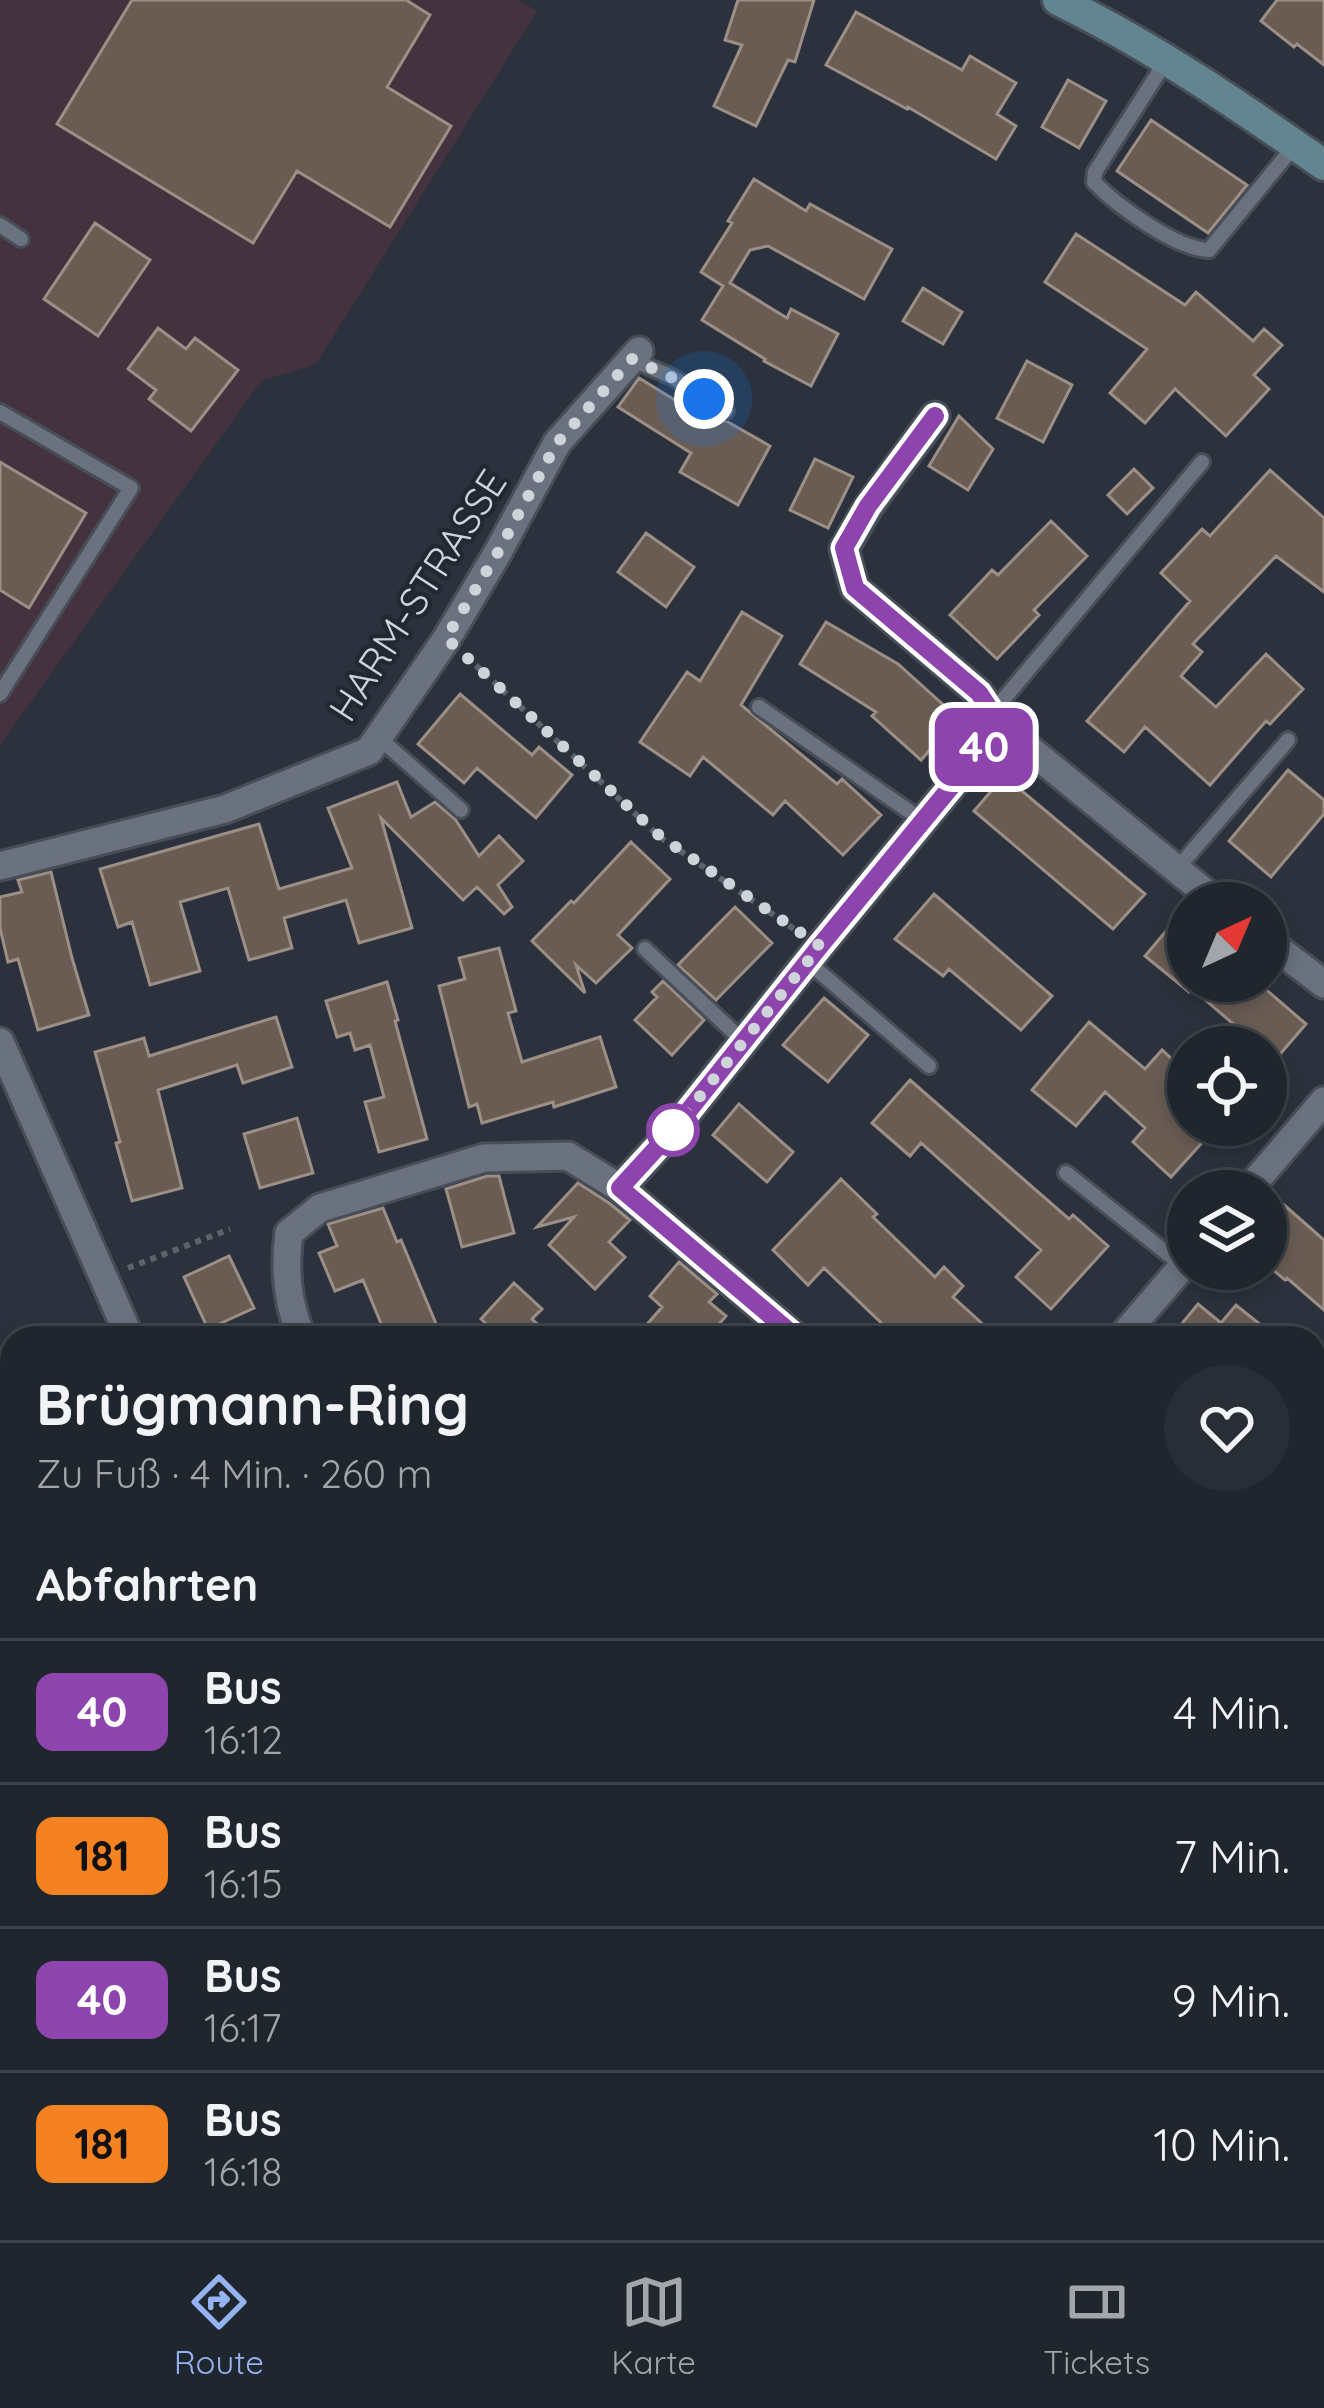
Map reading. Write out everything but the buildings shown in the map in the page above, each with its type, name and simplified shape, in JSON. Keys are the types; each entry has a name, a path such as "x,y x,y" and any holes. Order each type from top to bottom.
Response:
{"street":[{"path":"1058,0 1201,79 1324,165"},
{"name":"HARM-STRASSE","path":"0,866 225,808 370,751 497,554 557,443 635,355"},
{"path":"935,416 868,506 844,548 855,588 979,693 997,719 1190,882"},
{"path":"620,1188 674,1129 923,820 997,719"},
{"path":"1287,956 1324,984"},
{"path":"0,1042 125,1326"},
{"path":"1265,1170 1324,1101"},
{"path":"297,1326 284,1271 290,1233 320,1208 484,1158 568,1156 620,1188 776,1326"},
{"path":"1131,1326 1167,1284"}],"lane":[{"path":"1167,59 1095,172 1094,182 1108,197 1184,246 1209,250 1295,145"},
{"path":"0,225 21,239"},
{"path":"635,355 726,411"},
{"path":"0,412 131,488 0,694"},
{"path":"997,719 1202,461"},
{"path":"759,707 923,820"},
{"path":"379,738 460,810"},
{"path":"1175,871 1288,740"},
{"path":"645,949 744,1042"},
{"path":"814,954 929,1066"},
{"path":"1066,1173 1167,1249"}],"path":[{"path":"446,638 661,837 814,954"},
{"path":"103,1277 230,1228"}],"shaded area":[{"path":"0,0 519,0 537,11 316,364 261,381 0,745"}],"bus line":[{"name":"40","path":"783,1326 620,1188 674,1129 1001,726 979,693 855,588 844,548 868,506 935,416"}],"route":[{"path":"673,1130 820,946 661,837 446,638 557,443 632,359 704,399"}]}
